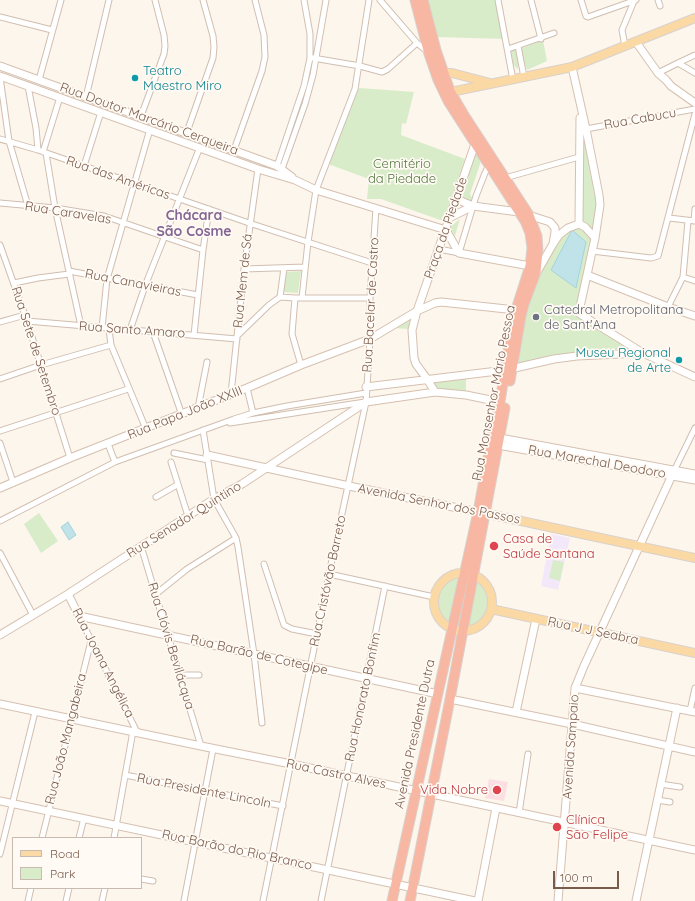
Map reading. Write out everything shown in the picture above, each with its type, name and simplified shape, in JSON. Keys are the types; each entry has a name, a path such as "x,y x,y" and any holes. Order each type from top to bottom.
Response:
{"highway":[{"path":"415,0 429,54 441,77"},
{"path":"423,0 436,50 441,77"},
{"name":"Rua Monsenhor Mário Pessoa","path":"441,77 447,92 475,144 528,228 532,248 533,269 516,310 509,341 509,369 499,441 482,512 470,573"},
{"name":"Rua Monsenhor Mário Pessoa","path":"447,92 464,115 529,215 535,229 538,243 488,458 482,512"},
{"path":"493,469 492,458 501,410 500,402"},
{"name":"Avenida Presidente Dutra","path":"392,901 452,629 470,573"},
{"name":"Avenida Presidente Dutra","path":"410,901 463,631 470,573"}],"main road":[{"path":"447,92 572,67 695,18"},
{"path":"441,77 452,73 492,84"},
{"name":"Avenida Senhor dos Passos","path":"482,512 695,558"},
{"path":"470,573 480,578 488,587 492,597 489,616 479,626 473,629 463,631 452,629 444,624 436,614 434,597 436,590 444,580 455,574 470,573"},
{"name":"Rua J J Seabra","path":"491,609 695,653"}],"street":[{"path":"39,80 61,0"},
{"path":"86,96 109,0"},
{"path":"141,116 164,54 165,46 164,35 155,0"},
{"path":"187,132 212,58 214,47 213,36 203,0"},
{"path":"234,150 262,71 265,57 264,35 254,0"},
{"path":"280,168 304,86 310,58 310,34 304,0"},
{"path":"280,168 310,89 326,0"},
{"path":"302,298 308,242 316,190 355,89 360,66 369,0"},
{"path":"380,0 417,43 429,54"},
{"path":"498,0 513,80"},
{"path":"531,0 541,39"},
{"path":"581,0 587,17 635,0"},
{"path":"625,46 622,30 635,0"},
{"path":"658,0 660,6"},
{"path":"0,17 52,30"},
{"path":"508,49 541,39 554,33"},
{"path":"636,42 658,73 672,86 695,103"},
{"path":"310,58 360,66 379,72 385,72 417,43"},
{"path":"518,46 524,77"},
{"path":"658,73 695,55"},
{"path":"678,63 695,73"},
{"name":"Rua Doutor Marcário Cerqueira","path":"0,66 234,150 280,168 295,180"},
{"path":"572,67 580,108 586,129 600,205 580,314 643,353 695,377"},
{"path":"0,76 9,141 28,206"},
{"name":"Rua Doutor Marcário Cerqueira","path":"0,76 258,169 295,180 316,190 446,230"},
{"path":"28,86 36,128 81,326"},
{"path":"42,152 60,97"},
{"path":"93,109 98,100"},
{"path":"84,166 105,108 110,105"},
{"path":"580,108 579,157 582,225 595,238"},
{"name":"Rua Cabucu","path":"586,129 695,109"},
{"path":"592,250 654,258 658,256 695,114"},
{"path":"102,328 107,278 150,129"},
{"name":"Rua das Américas","path":"0,139 372,263"},
{"name":"Praça da Piedade","path":"435,392 419,369 414,358 412,333 417,311 451,217 475,144"},
{"path":"130,330 145,286 200,147"},
{"path":"505,178 579,157"},
{"name":"Praça da Piedade","path":"459,253 484,173 489,165"},
{"name":"Rua Mem de Sá","path":"230,394 249,223 258,169"},
{"path":"456,199 473,206 519,212 544,219 552,225 556,232 553,244"},
{"name":"Rua Caravelas","path":"0,203 55,208 104,216 203,250"},
{"path":"451,217 473,206"},
{"name":"Rua Bacelar de Castro","path":"366,402 370,339 370,298 376,208"},
{"path":"194,335 209,209"},
{"path":"669,218 695,221 695,209"},
{"path":"668,307 682,277 688,221"},
{"path":"439,249 533,269 564,230 597,222"},
{"path":"446,230 459,253"},
{"name":"Rua Sete de Setembro","path":"0,248 25,315 70,458"},
{"path":"244,269 305,267"},
{"path":"280,297 284,268"},
{"name":"Rua Canavieiras","path":"14,283 69,273 107,278 198,295"},
{"path":"587,275 695,316"},
{"path":"682,277 695,281"},
{"path":"237,337 269,305 280,297 370,298"},
{"path":"295,298 293,338 301,365"},
{"name":"Rua Papa João XXIII","path":"0,488 70,458 182,415 301,365 370,339 384,329 417,311 438,302 516,310"},
{"path":"0,322 25,315"},
{"name":"Rua Santo Amaro","path":"27,321 109,329 237,337"},
{"path":"109,329 111,345 128,389 146,429"},
{"path":"153,332 182,415"},
{"path":"0,379 41,365 111,345"},
{"path":"0,521 115,462 252,413 427,379 466,376 509,369 554,359 577,356 643,353"},
{"path":"198,408 207,362"},
{"path":"247,388 252,413"},
{"path":"0,431 56,414 128,389"},
{"path":"217,425 435,392 466,395 500,402"},
{"name":"Rua Senador Quintino","path":"0,636 68,594 214,499 242,484 366,402"},
{"name":"Rua Cristóvão Barreto","path":"263,901 310,666 366,402"},
{"path":"673,473 695,428"},
{"path":"202,430 214,499 236,538 254,654 262,723"},
{"name":"Rua Marechal Deodoro","path":"499,441 673,473 695,480"},
{"path":"0,443 13,482"},
{"path":"108,444 115,462"},
{"path":"174,453 207,457"},
{"name":"Avenida Senhor dos Passos","path":"207,457 266,467 349,486 482,512"},
{"path":"170,462 188,516"},
{"name":"Rua Marechal Deodoro","path":"673,473 695,474"},
{"name":"Avenida Sampaio","path":"558,901 575,688 673,473"},
{"path":"156,497 177,485"},
{"path":"156,594 187,569 236,538"},
{"name":"Rua Clóvis Bevilácqua","path":"141,546 201,746"},
{"path":"0,553 33,615"},
{"path":"264,564 284,624 292,629 317,634"},
{"path":"329,574 434,597"},
{"name":"Rua Honorato Bonfim","path":"321,901 385,586"},
{"name":"Rua Joana Angélica","path":"68,594 135,732"},
{"name":"Rua Barão de Cotegipe","path":"80,616 438,694"},
{"path":"516,712 536,619"},
{"name":"Rua João Mangabeira","path":"42,837 91,641"},
{"path":"180,675 199,675"},
{"path":"575,688 692,711 695,688"},
{"path":"450,699 572,724 695,752"},
{"name":"Rua Castro Alves","path":"0,704 695,850"},
{"path":"636,901 677,708"},
{"path":"0,854 36,712"},
{"path":"114,837 125,775 135,732"},
{"path":"184,901 213,749"},
{"path":"519,813 528,754"},
{"name":"Rua Presidente Lincoln","path":"125,775 204,792 283,806"},
{"path":"660,784 680,787"},
{"name":"Rua Barão do Rio Branco","path":"0,800 412,889 475,901"},
{"path":"657,800 670,802"},
{"path":"478,901 496,808"},
{"path":"80,837 84,818"},
{"path":"142,879 153,881"},
{"path":"28,901 31,889"},
{"path":"66,901 69,889"},
{"path":"102,901 105,889"}],"shaded area":[{"path":"551,534 570,538 558,590 541,586"},
{"name":"Vida Nobre","path":"489,779 508,782 504,801 485,798"}],"green space":[{"path":"428,0 497,0 504,39 437,37"},
{"path":"543,40 547,61 527,70 520,49"},
{"path":"516,49 520,63 517,69 512,62 511,51"},
{"name":"Cemitério da Piedade","path":"359,88 414,92 406,124 402,123 401,135 465,159 443,221 381,199 367,199 369,179 328,164"},
{"path":"580,108 599,195 594,238 580,313 642,353 553,358 515,364 522,316 537,273 560,236 579,224"},
{"path":"475,150 482,158 470,194 472,198 471,201 462,198 469,176 467,174"},
{"path":"460,219 455,236 450,227"},
{"path":"301,271 298,293 284,292 285,272"},
{"path":"411,315 409,329 392,328"},
{"path":"466,376 466,395 435,392 427,379"},
{"path":"39,513 58,541 41,553 24,524"},
{"path":"553,560 564,562 560,581 549,578"},
{"path":"457,573 469,573 484,581 492,596 492,608 484,623 469,631 457,631 442,623 434,608 434,596 442,581"}],"water":[{"path":"572,230 586,242 576,288 551,270"},
{"path":"68,522 76,535 69,540 61,527"}],"place":[{"name":"Teatro Maestro Miro","path":"135,78"},
{"name":"Catedral Metropolitana de Sant'Ana","path":"536,317"},
{"name":"Museu Regional de Arte","path":"679,360"},
{"name":"Casa de Saúde Santana","path":"494,546"},
{"name":"Vida Nobre","path":"497,790"},
{"name":"Clínica São Felipe","path":"557,827"}],"district":[{"name":"Chácara São Cosme","path":"194,224"}]}
